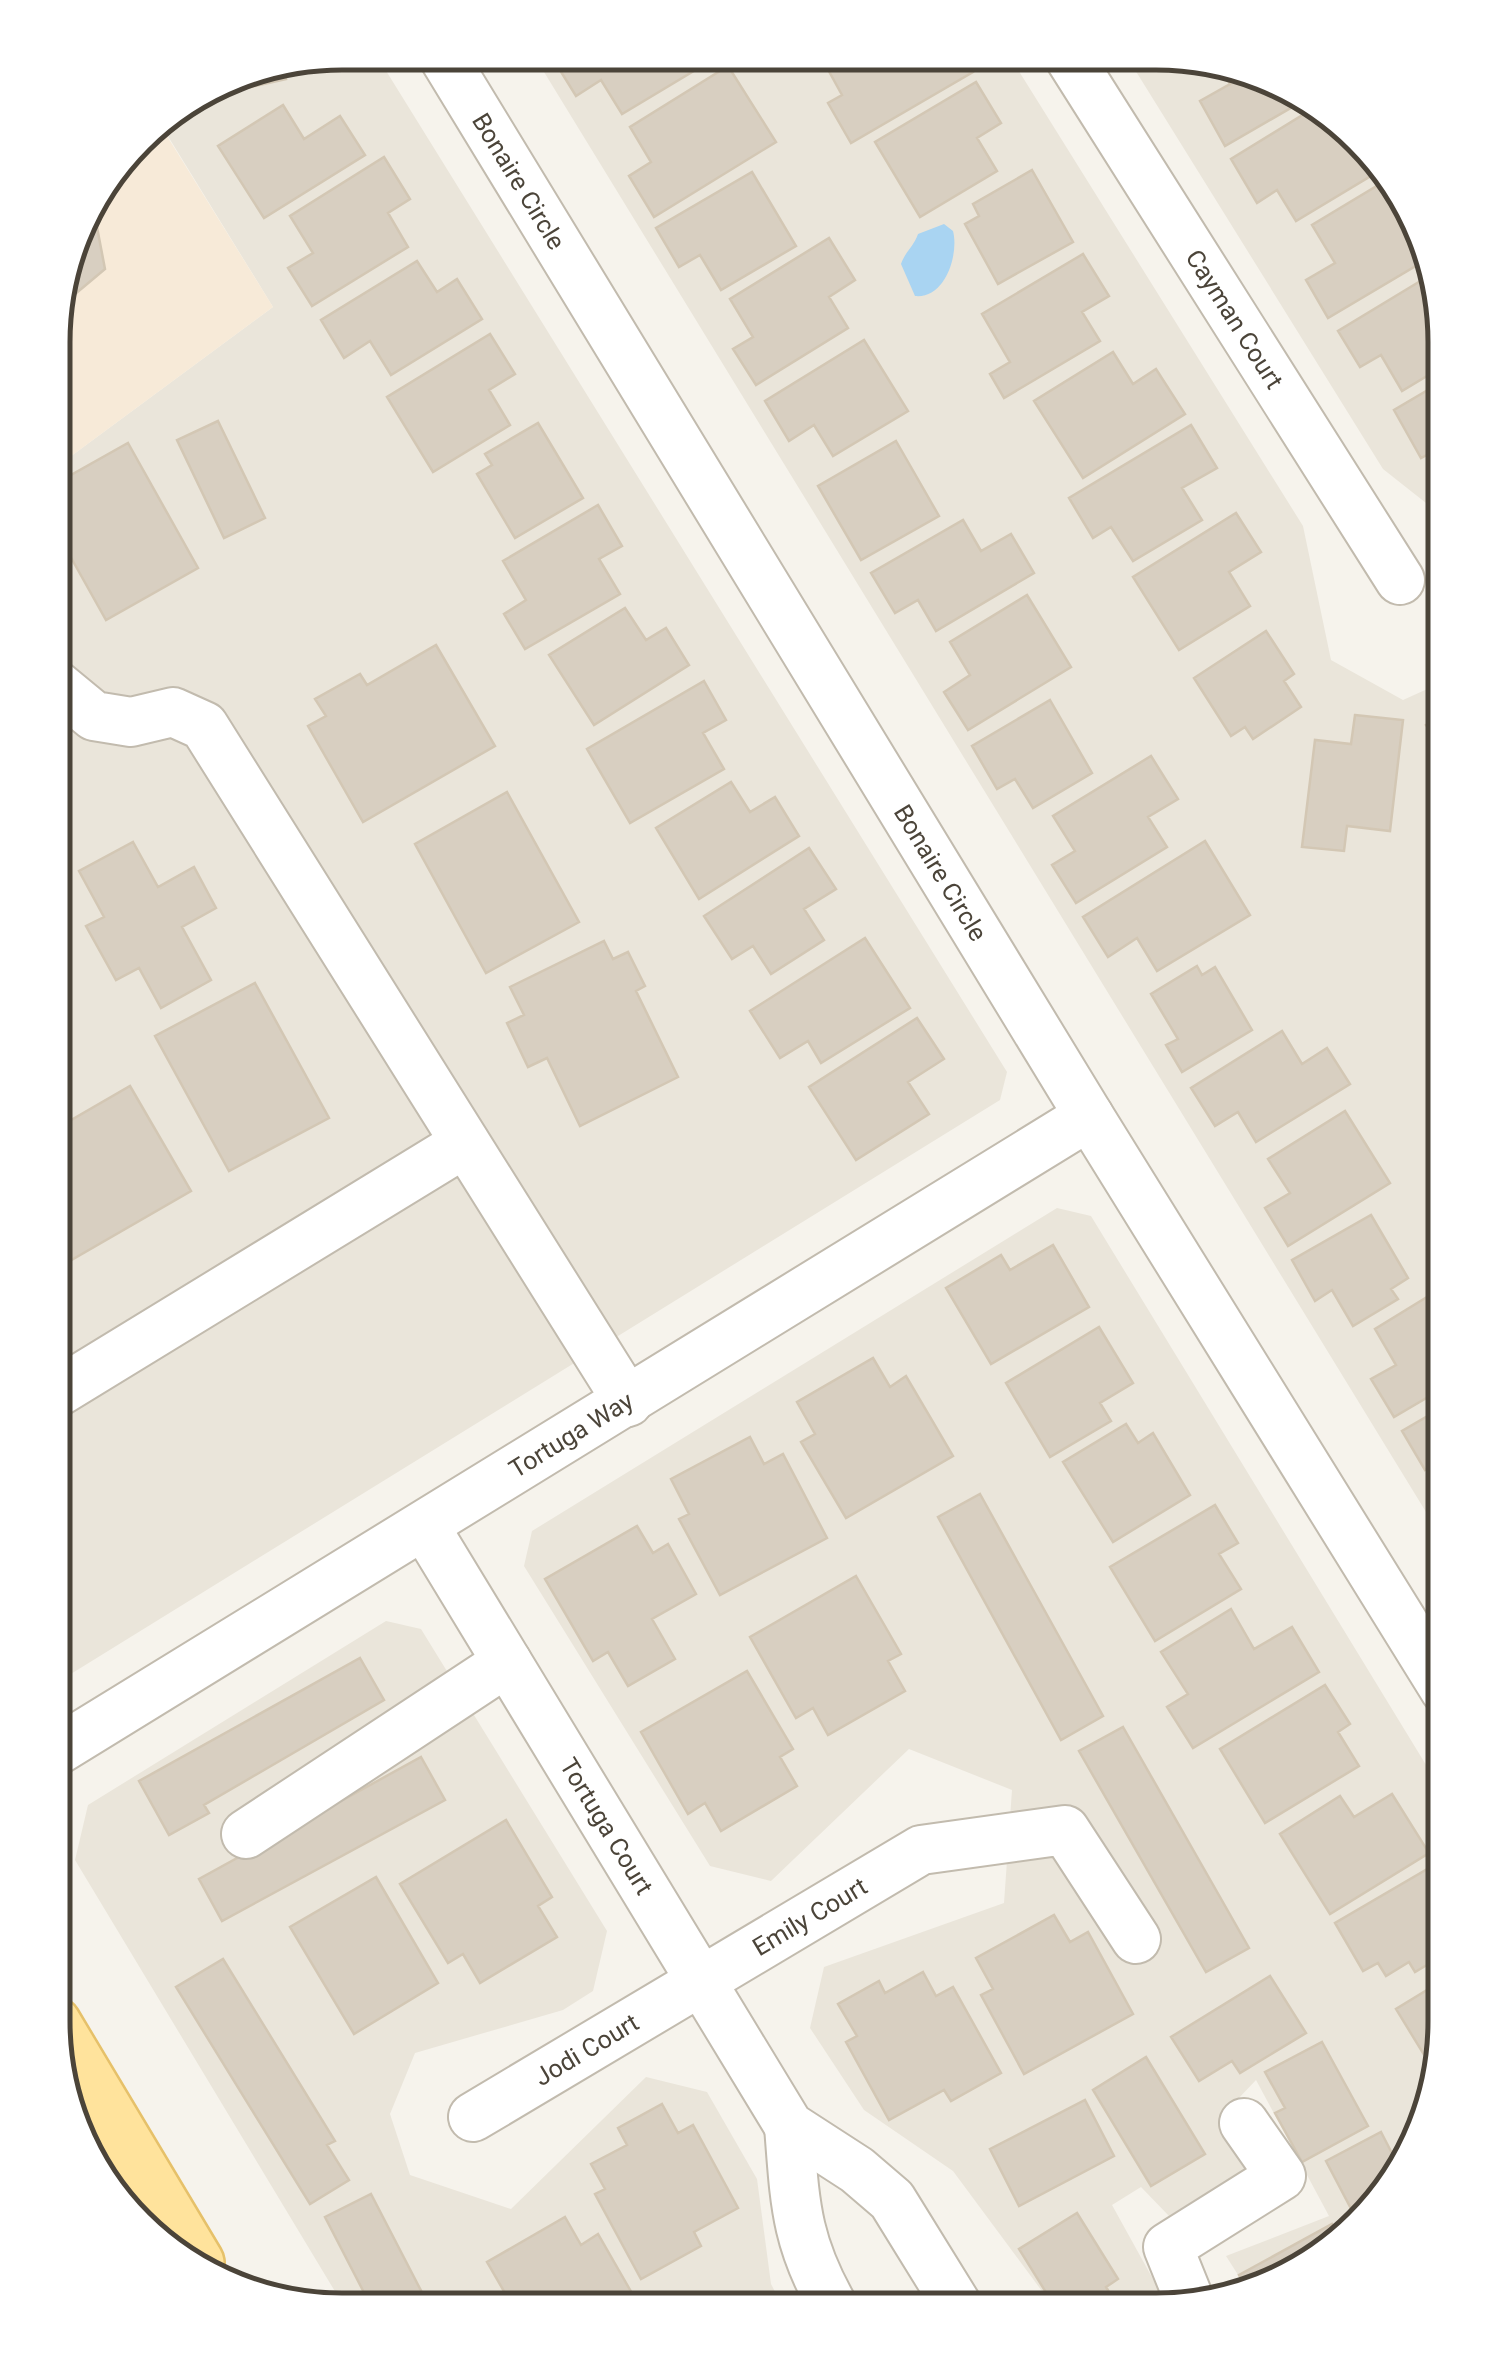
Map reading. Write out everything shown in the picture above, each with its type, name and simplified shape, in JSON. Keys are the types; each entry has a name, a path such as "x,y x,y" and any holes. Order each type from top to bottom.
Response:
{"main road":[{"path":"73,2058 183,2242"}],"street":[{"name":"Bonaire Circle","path":"451,70 1088,1116 1427,1661"},
{"name":"Cayman Court","path":"1076,70 1400,580"},
{"path":"70,696 94,716 131,722 173,712 204,726 628,1402"},
{"name":"Tortuga Way","path":"70,1743 1088,1116"},
{"path":"70,1386 465,1144"},
{"name":"Tortuga Court","path":"425,1526 699,1983 790,2126 857,2170 892,2200 949,2293"},
{"path":"246,1834 507,1662"},
{"name":"Emily Court","path":"699,1983 921,1850 1065,1830 1136,1939"},
{"name":"Jodi Court","path":"474,2118 699,1983"},
{"path":"1186,2291 1168,2247 1281,2176 1244,2123"},
{"name":"Tortuga Court","path":"790,2126 796,2222 810,2266 825,2293"}],"shaded area":[{"path":"386,70 1007,1072 1000,1100 70,1674 70,457 273,307 167,134 221,98 271,79 306,72"},
{"path":"543,70 1018,70 1303,526 1331,660 1403,700 1428,689 1427,1514"},
{"path":"1135,70 1192,72 1227,79 1292,106 1348,150 1392,206 1423,289 1428,342 1428,504 1383,469"},
{"path":"166,135 273,307 70,457 72,306 84,254 116,191"},
{"path":"1057,1208 1091,1216 1427,1767 1427,2039 1423,2074 1400,2142 1361,2200 1307,2247 1277,2265 1241,2279 1226,2256 1329,2216 1256,2080 1219,2119 1245,2169 1169,2216 1141,2187 1112,2205 1161,2293 1043,2293 953,2171 864,2110 810,2028 824,1967 1004,1903 1012,1790 909,1749 771,1881 710,1866 524,1566 532,1531"},
{"path":"386,1621 421,1629 607,1931 593,1991 563,2010 415,2053 390,2114 410,2175 511,2209 646,2077 707,2092 757,2179 771,2284 776,2293 336,2293 75,1860 88,1805"}],"water":[{"path":"944,224 953,231 954,240 948,273 935,290 915,296 901,264 918,234"}],"building":[{"path":"560,70 695,70 622,114 601,80 576,96"},
{"path":"722,70 731,70 776,142 654,217 629,176 651,162 630,127"},
{"path":"828,70 973,72 851,143 828,103 842,95"},
{"path":"271,79 286,79 244,88"},
{"path":"1227,79 1293,107 1225,146 1200,101 1230,84"},
{"path":"976,82 1001,123 977,138 997,171 920,217 875,142"},
{"path":"283,105 304,139 340,116 365,155 264,218 218,146"},
{"path":"1304,114 1322,126 1372,175 1296,221 1277,190 1257,203 1231,159"},
{"path":"384,157 410,199 388,213 408,247 312,306 288,268 313,253 290,216"},
{"path":"1032,170 1073,242 998,284 965,224 979,216 973,204"},
{"path":"752,172 796,246 721,290 700,255 679,267 656,228"},
{"path":"1378,185 1392,206 1417,265 1328,318 1306,280 1335,263 1312,225"},
{"path":"97,226 105,269 74,295 84,254"},
{"path":"829,238 855,280 829,297 848,328 756,385 733,349 753,337 730,299"},
{"path":"1083,254 1109,296 1082,312 1100,341 1004,398 990,374 1010,362 982,314"},
{"path":"417,261 437,292 457,279 482,319 391,375 370,341 344,358 321,320"},
{"path":"1421,281 1428,375 1402,391 1381,355 1360,367 1338,331"},
{"path":"490,334 515,374 489,390 510,425 433,472 387,397"},
{"path":"864,340 908,411 833,456 814,425 789,441 765,401"},
{"path":"1113,352 1133,384 1156,369 1185,414 1083,478 1034,401"},
{"path":"1428,390 1428,454 1421,458 1394,410"},
{"path":"218,421 265,518 224,538 177,440"},
{"path":"538,423 583,498 515,538 477,474 492,465 485,454"},
{"path":"1191,425 1217,468 1182,488 1202,520 1133,561 1111,527 1093,538 1069,498"},
{"path":"896,441 939,516 861,560 818,486"},
{"path":"128,443 198,568 106,620 70,556 70,476"},
{"path":"598,505 622,546 599,559 620,594 525,649 504,614 526,600 503,561"},
{"path":"1236,513 1261,552 1229,572 1250,606 1179,650 1133,577"},
{"path":"963,520 981,551 1011,534 1034,573 936,631 918,600 895,613 871,573"},
{"path":"1027,595 1071,667 968,730 944,692 970,675 950,642"},
{"path":"625,608 646,640 666,628 689,665 594,725 549,655"},
{"path":"1266,631 1294,674 1284,681 1301,707 1253,739 1245,727 1231,736 1194,678"},
{"path":"436,645 495,746 363,822 308,726 326,716 315,699 360,674 367,685"},
{"path":"704,681 726,720 703,733 724,769 630,823 587,749"},
{"path":"1050,700 1092,773 1033,808 1015,779 997,789 972,746"},
{"path":"1355,715 1403,720 1390,831 1347,826 1344,851 1302,847 1315,740 1351,744"},
{"path":"1151,756 1178,799 1148,817 1167,847 1076,903 1052,865 1075,851 1053,816"},
{"path":"731,782 750,812 775,797 799,836 699,899 656,828"},
{"path":"507,792 579,922 486,973 415,844"},
{"path":"1205,841 1250,915 1157,971 1137,938 1108,957 1083,917"},
{"path":"133,842 158,887 194,867 216,908 182,927 211,980 161,1008 139,968 116,980 86,926 104,917 79,871"},
{"path":"809,848 836,889 804,909 824,940 771,974 753,946 732,959 704,916"},
{"path":"865,938 910,1008 821,1063 808,1041 780,1058 750,1011"},
{"path":"604,941 613,959 628,952 645,986 636,991 678,1077 580,1126 547,1058 528,1067 507,1023 524,1015 510,987"},
{"path":"1197,966 1202,975 1215,967 1252,1030 1182,1072 1166,1045 1178,1039 1151,994"},
{"path":"255,983 329,1118 229,1171 155,1036"},
{"path":"917,1018 944,1059 908,1082 929,1114 856,1160 809,1087"},
{"path":"1282,1031 1302,1064 1327,1048 1350,1084 1256,1142 1238,1112 1215,1126 1191,1088"},
{"path":"130,1086 191,1191 70,1261 70,1121"},
{"path":"1345,1111 1390,1183 1288,1246 1265,1208 1290,1193 1268,1159"},
{"path":"1371,1215 1408,1278 1391,1289 1398,1299 1353,1326 1332,1290 1315,1301 1292,1260"},
{"path":"1053,1245 1089,1307 991,1364 946,1288 1001,1255 1010,1270"},
{"path":"1427,1297 1427,1397 1394,1417 1371,1379 1396,1365 1375,1329"},
{"path":"1099,1327 1133,1383 1100,1403 1111,1421 1050,1457 1006,1383"},
{"path":"873,1358 890,1387 906,1376 953,1456 846,1518 801,1442 815,1434 797,1402"},
{"path":"1427,1416 1427,1469 1425,1470 1402,1431"},
{"path":"1126,1424 1138,1443 1153,1433 1190,1495 1113,1542 1063,1462"},
{"path":"750,1437 764,1464 783,1454 827,1538 720,1595 679,1519 689,1514 671,1479"},
{"path":"980,1494 1103,1716 1061,1740 938,1517"},
{"path":"1215,1505 1238,1543 1219,1554 1241,1589 1155,1641 1110,1567"},
{"path":"637,1526 653,1553 668,1544 696,1594 652,1619 675,1659 628,1686 608,1652 593,1661 545,1579"},
{"path":"856,1576 901,1654 888,1661 905,1691 828,1735 813,1708 796,1718 750,1637"},
{"path":"1231,1609 1254,1649 1292,1627 1319,1672 1193,1748 1167,1707 1188,1694 1161,1652"},
{"path":"360,1658 384,1700 204,1805 209,1813 169,1835 139,1781"},
{"path":"747,1671 793,1749 780,1757 797,1786 721,1831 705,1803 688,1814 641,1732"},
{"path":"1325,1685 1350,1724 1338,1732 1359,1766 1265,1823 1220,1749"},
{"path":"1123,1727 1249,1948 1206,1972 1079,1751"},
{"path":"421,1757 445,1800 222,1921 199,1879"},
{"path":"1392,1794 1427,1854 1330,1914 1280,1834 1340,1796 1354,1817"},
{"path":"506,1820 552,1897 538,1906 557,1937 480,1983 463,1954 448,1963 400,1884"},
{"path":"1427,1869 1427,1965 1415,1972 1409,1962 1386,1976 1378,1963 1363,1971 1335,1923"},
{"path":"376,1877 438,1983 354,2034 290,1927"},
{"path":"1054,1915 1070,1942 1088,1932 1133,2014 1024,2074 981,1995 993,1989 976,1958"},
{"path":"223,1959 335,2141 327,2145 349,2180 310,2204 176,1987"},
{"path":"923,1972 936,1996 953,1987 1001,2073 951,2101 944,2090 889,2120 846,2042 857,2036 838,2004 879,1981 885,1993"},
{"path":"1270,1976 1306,2033 1240,2073 1232,2061 1199,2081 1171,2037"},
{"path":"1427,1990 1425,2056 1396,2009"},
{"path":"1322,2042 1368,2126 1302,2162 1275,2113 1285,2108 1265,2072"},
{"path":"1146,2057 1205,2154 1151,2186 1093,2090"},
{"path":"1085,2100 1114,2156 1019,2206 990,2149"},
{"path":"662,2104 678,2133 693,2125 738,2208 694,2232 701,2246 641,2279 595,2194 605,2189 591,2164 627,2145 618,2128"},
{"path":"1381,2132 1393,2154 1351,2210 1326,2161"},
{"path":"371,2194 422,2293 364,2293 325,2217"},
{"path":"1077,2213 1118,2279 1106,2287 1110,2293 1046,2293 1019,2249"},
{"path":"565,2217 581,2245 598,2234 632,2293 505,2293 487,2262"},
{"path":"1332,2224 1334,2227 1277,2265 1241,2279 1239,2275"}]}
